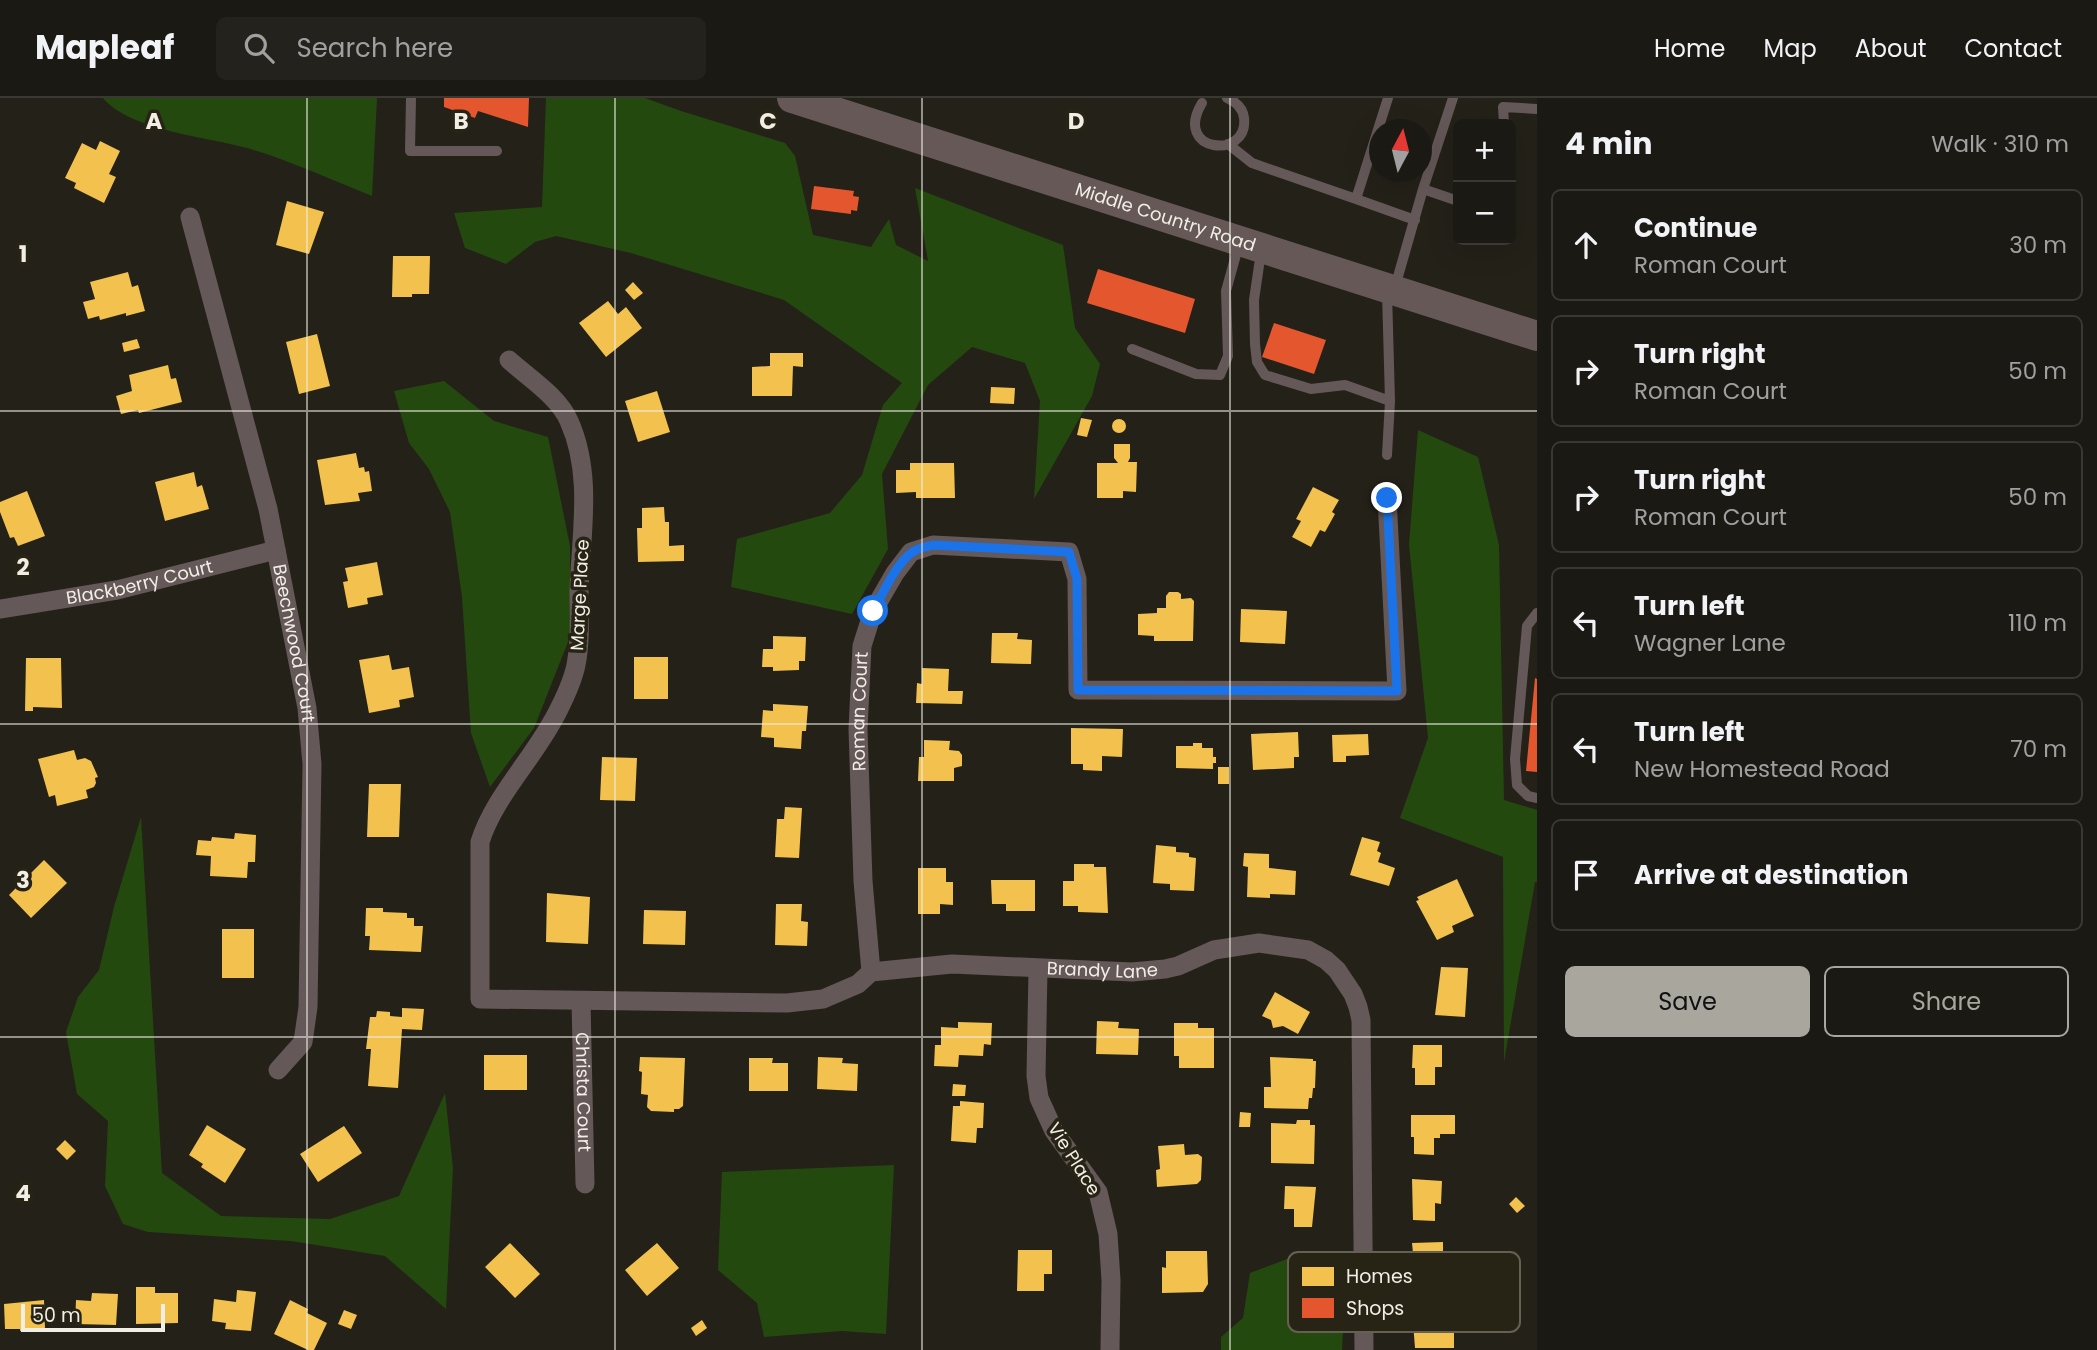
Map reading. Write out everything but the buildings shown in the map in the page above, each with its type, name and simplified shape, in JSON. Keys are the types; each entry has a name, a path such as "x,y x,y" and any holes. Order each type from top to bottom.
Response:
{"main road":[{"name":"Middle Country Road","path":"792,98 862,110 1251,245 1537,336"}],"street":[{"name":"Beechwood Court","path":"190,217 265,496 307,708 312,764 308,1007 303,1042 278,1070"},
{"name":"Marge Place","path":"480,999 480,842 488,820 534,755 567,692 576,665 580,620 585,492 576,439 561,407 509,360"},
{"name":"Roman Court","path":"871,972 863,881 858,729 862,646 873,611 911,552 933,545 1069,552 1077,579 1078,690 1397,691 1387,498"},
{"name":"Blackberry Court","path":"0,609 117,590 276,550"},
{"name":"Brandy Lane","path":"480,999 787,1003 823,999 858,984 871,972 952,964 1132,972 1165,969 1213,950 1259,943 1308,950 1337,970 1359,1007 1363,1252"},
{"name":"Vie Place","path":"1038,969 1039,1098 1054,1131 1098,1192 1108,1234 1111,1279 1110,1350"},
{"name":"Christa Court","path":"581,1002 585,1184"},
{"name":"Brandy Lane","path":"1364,1332 1364,1350"}],"lane":[{"path":"411,98 410,151 498,150"},
{"path":"1202,103 1195,121 1199,136 1212,145 1228,144 1240,134 1244,119 1238,104 1227,98"},
{"path":"1356,199 1388,98"},
{"path":"1387,455 1391,290 1453,98"},
{"path":"1504,119 1503,107 1537,109"},
{"path":"1228,144 1252,163 1415,220"},
{"path":"1423,189 1453,199"},
{"path":"1132,349 1196,373 1220,375 1228,356 1226,291 1251,245"},
{"path":"1251,245 1255,344 1257,362 1265,375 1311,389 1345,385 1390,401"},
{"path":"1537,613 1527,626 1516,759 1517,785 1528,796 1537,798"}],"green space":[{"path":"103,98 377,98 372,196 263,153 149,125 115,109"},
{"path":"546,98 645,98 785,143 795,156 813,235 871,247 889,219 896,245 928,261 915,188 1063,245 1075,328 1100,364 1092,396 1034,499 1040,401 1025,363 972,347 928,385 882,474 888,549 852,614 731,587 737,539 830,513 862,475 883,405 902,383 784,300 631,253 556,236 535,242 506,264 465,248 454,213 542,207"},
{"path":"444,381 494,421 548,437 570,546 570,637 534,728 490,787 471,733 462,597 450,512 429,469 409,443 394,391"},
{"path":"1418,430 1478,457 1499,545 1504,800 1537,810 1537,882 1504,1062 1503,857 1400,818 1428,738 1409,544"},
{"path":"141,817 162,1173 221,1216 330,1219 399,1196 445,1093 453,1168 446,1309 385,1256 291,1241 148,1232 123,1224 105,1186 108,1121 77,1094 66,1032 78,997 99,970 114,907"},
{"path":"894,1165 886,1334 842,1331 764,1337 757,1303 718,1270 722,1172"},
{"path":"1288,1259 1288,1332 1343,1332 1342,1350 1221,1350 1221,1337 1243,1318 1250,1273"}],"route":[{"path":"873,611 895,573 911,552 921,548 933,545 1069,552 1077,579 1078,690 1397,691 1387,498"}]}
